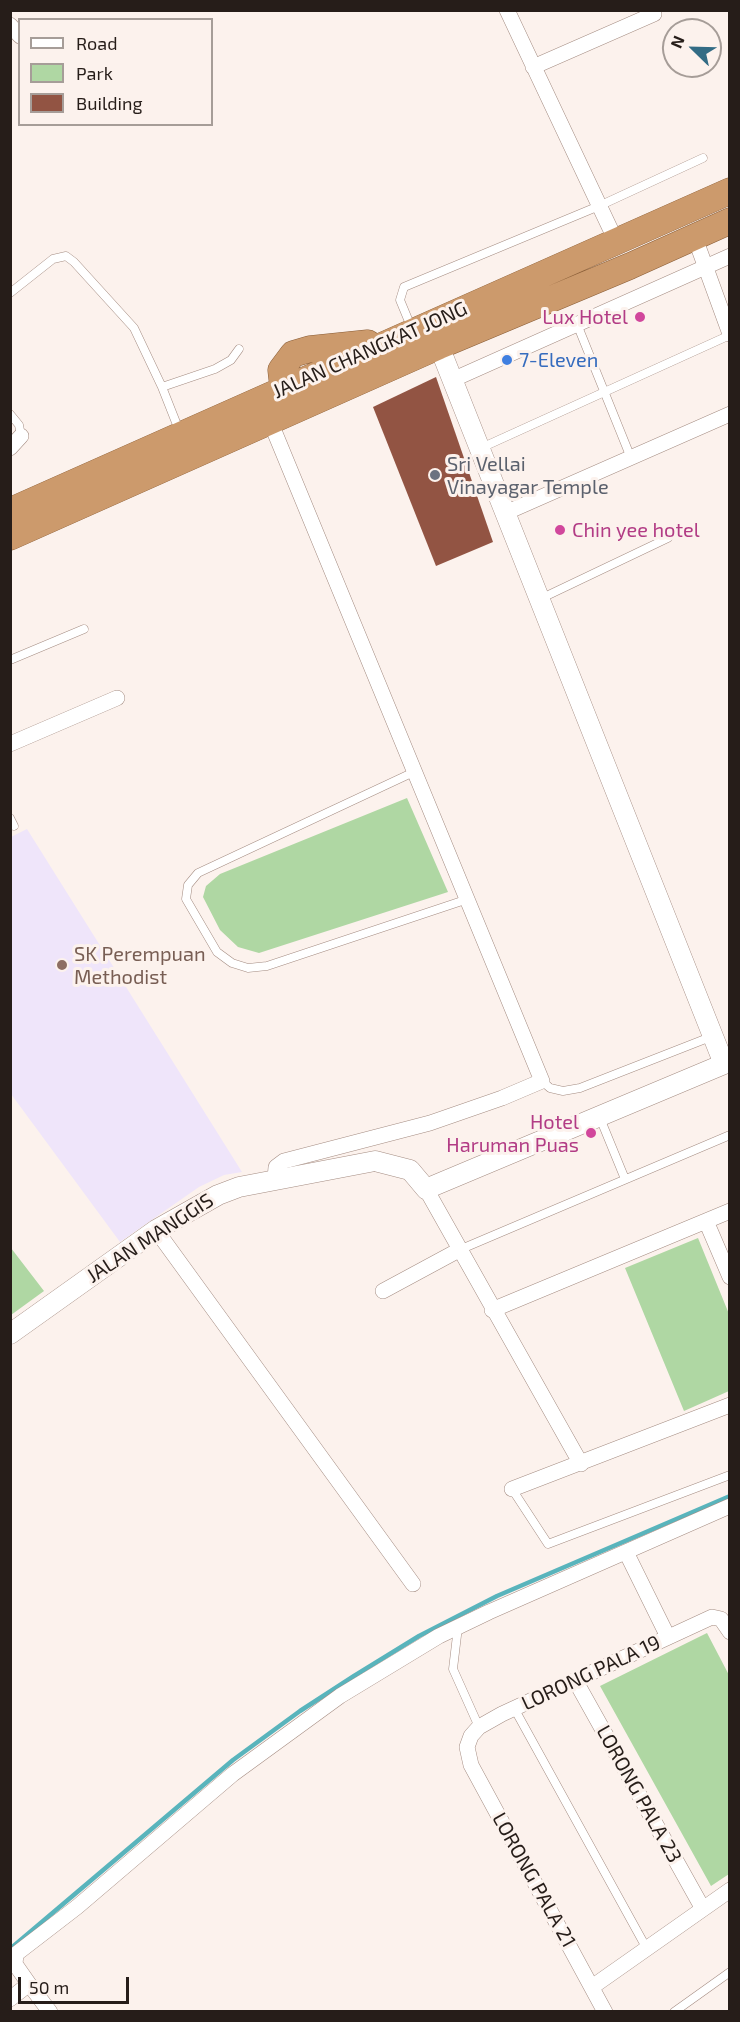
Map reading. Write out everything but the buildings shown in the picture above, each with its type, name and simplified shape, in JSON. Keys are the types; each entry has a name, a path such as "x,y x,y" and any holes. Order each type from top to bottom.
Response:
{"highway":[{"name":"JALAN CHANGKAT JONG","path":"10,511 287,387 281,370 293,354 310,349 385,342 729,191"},
{"name":"JALAN CHANGKAT JONG","path":"10,537 438,346 630,266 729,221"},
{"path":"567,264 616,256 625,259 630,266"},
{"path":"287,387 297,393 306,394 346,387"}],"street":[{"path":"507,10 616,242"},
{"path":"533,66 654,14"},
{"path":"695,238 729,334"},
{"path":"452,380 729,256"},
{"path":"438,346 712,1036 727,1065 426,1189 492,1310 581,1464"},
{"path":"506,513 729,414"},
{"path":"270,421 542,1081 502,1098 430,1123 284,1161 276,1167 275,1179"},
{"path":"10,448 21,436"},
{"path":"10,744 117,698"},
{"name":"JALAN MANGGIS","path":"10,1334 156,1230 218,1195 239,1187 375,1161 410,1170 426,1189"},
{"path":"492,1310 729,1211"},
{"path":"706,1221 729,1277"},
{"path":"156,1230 413,1584"},
{"path":"382,1291 459,1250"},
{"path":"512,1489 729,1405"},
{"path":"50,2012 15,1964 16,1954 77,1907 185,1814 284,1735 381,1670 458,1627 729,1506"},
{"path":"626,1552 668,1637"},
{"name":"LORONG PALA 19","path":"479,1727 514,1708 712,1617 721,1619 727,1627"},
{"name":"LORONG PALA 23","path":"575,1680 703,1909"},
{"name":"LORONG PALA 21","path":"479,1727 471,1736 467,1747 471,1765 605,2012"},
{"path":"592,1987 729,1890"},
{"path":"10,1999 29,1984"}],"lane":[{"path":"412,330 400,300 404,287 599,206 703,158"},
{"path":"10,293 53,259 66,256 134,328 162,387 180,435"},
{"path":"577,324 631,458"},
{"path":"480,449 729,334"},
{"path":"162,387 215,369 231,360 239,349"},
{"path":"10,414 19,425 21,436"},
{"path":"540,599 668,538"},
{"path":"10,660 84,629"},
{"path":"416,771 198,873 188,885 186,899 217,952 232,963 248,968 267,966 468,899"},
{"path":"542,1081 550,1088 563,1091 580,1088 712,1036"},
{"path":"599,1116 625,1179"},
{"path":"459,1250 729,1135"},
{"path":"512,1489 548,1544 729,1475"},
{"path":"458,1627 453,1669 479,1727"},
{"path":"514,1708 646,1949"},
{"path":"674,2012 729,1972"}],"shaded area":[{"name":"SK Perempuan Methodist","path":"27,829 242,1172 224,1175 199,1187 120,1242 11,1094 11,837"}],"green space":[{"path":"407,798 448,892 259,953 238,947 220,930 203,897 206,886 220,874"},
{"path":"698,1238 729,1314 729,1391 684,1411 625,1268"},
{"path":"11,1248 44,1291 10,1315"},
{"path":"707,1633 730,1677 729,1874 711,1886 600,1686"}],"waterway":[{"path":"10,1949 233,1760 300,1711 354,1676 419,1636 497,1596 730,1496"}],"place":[{"name":"Lux Hotel","path":"640,317"},
{"name":"7-Eleven","path":"507,360"},
{"name":"Sri Vellai Vinayagar Temple","path":"435,475"},
{"name":"Chin yee hotel","path":"560,530"},
{"name":"SK Perempuan Methodist","path":"62,965"},
{"name":"Hotel Haruman Puas","path":"591,1133"}]}
